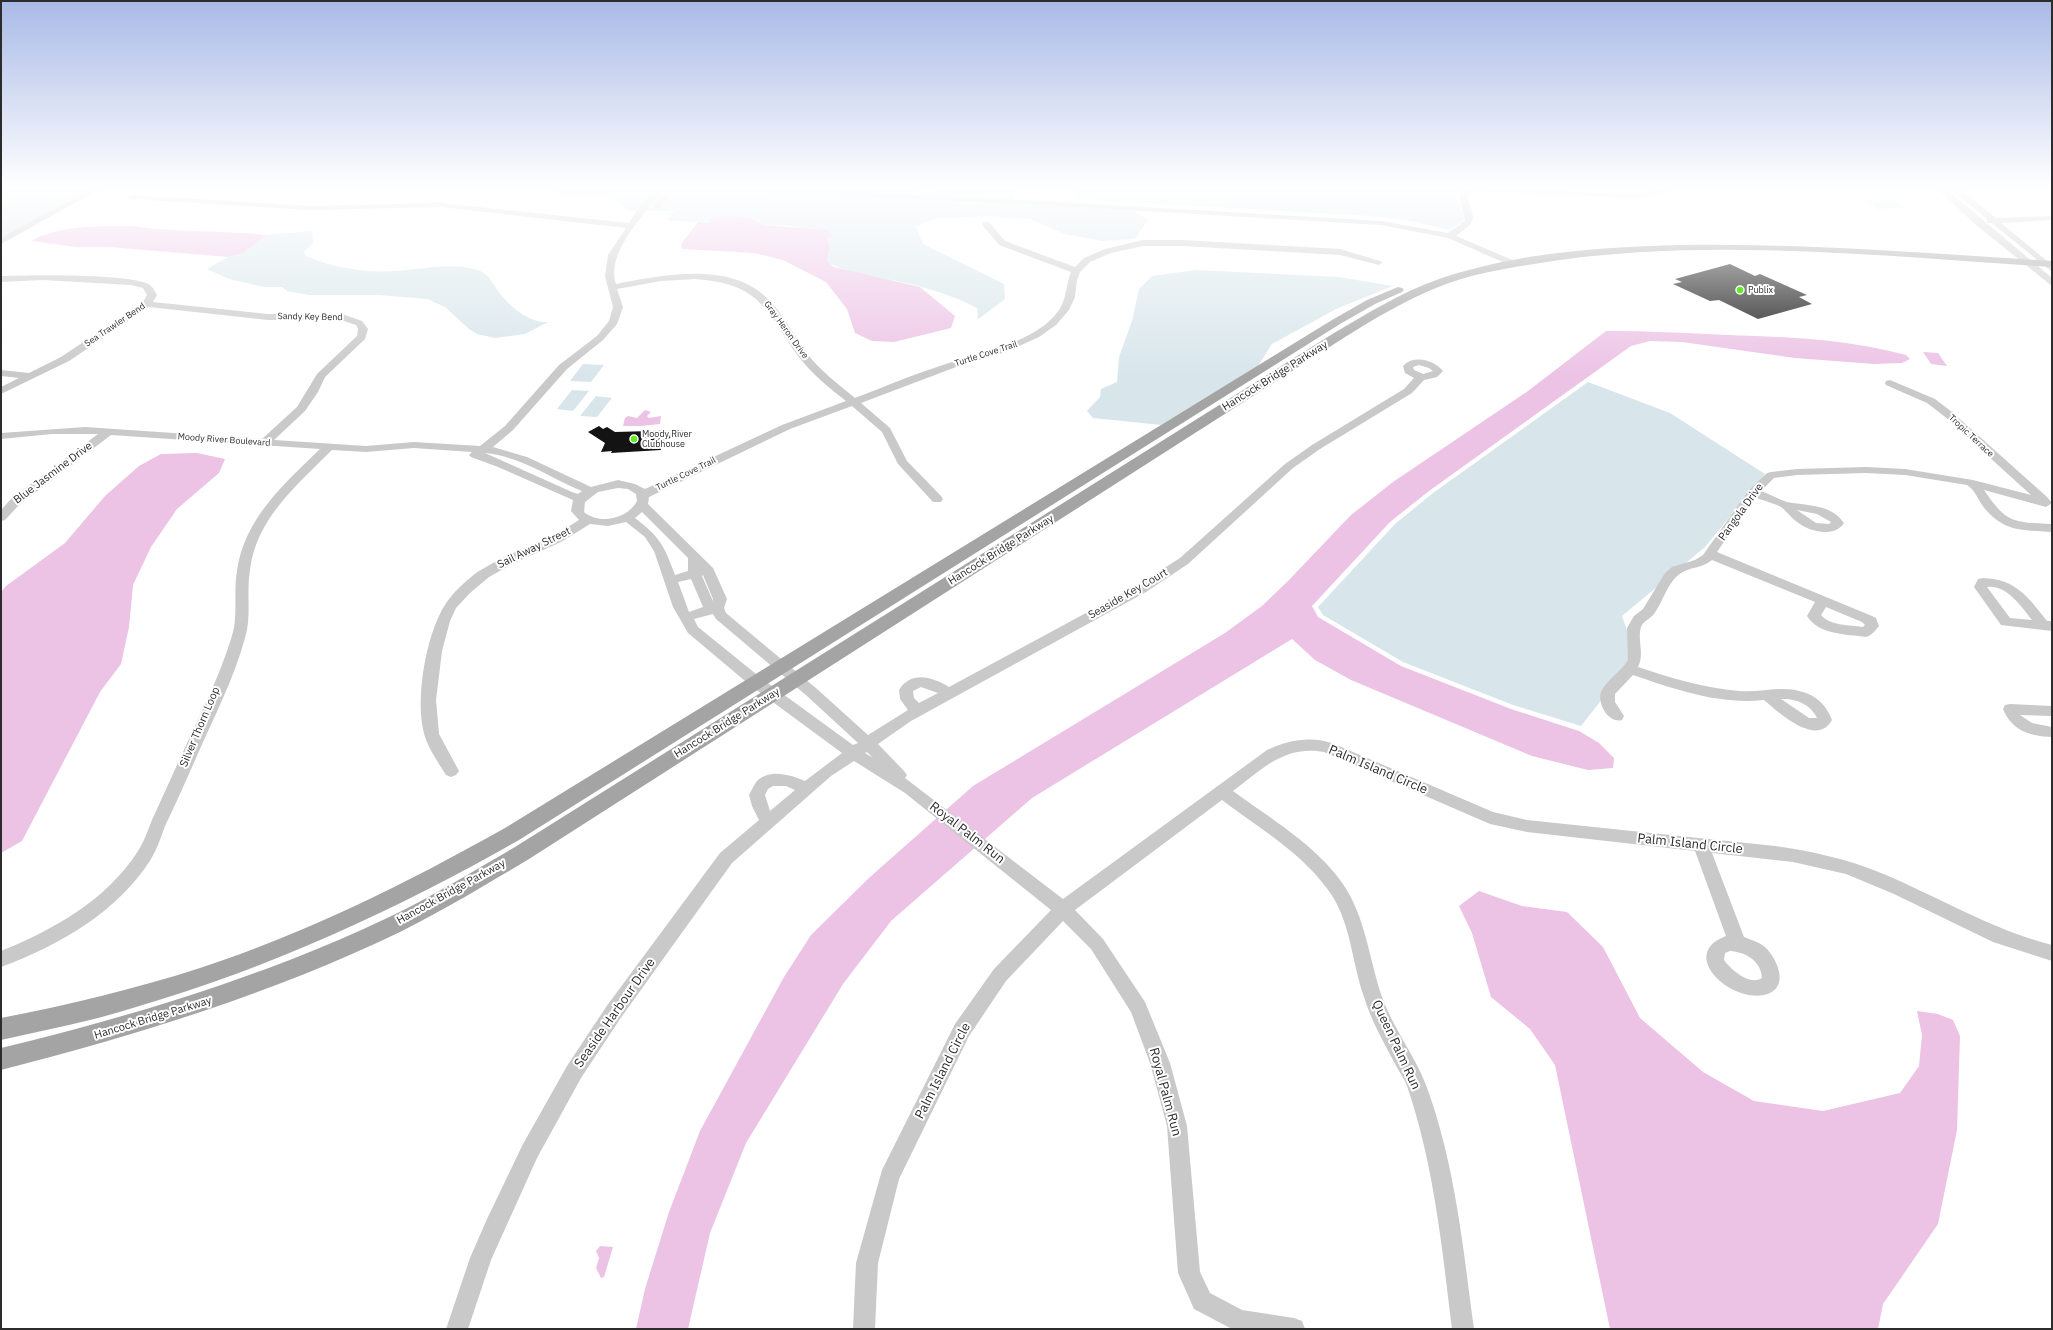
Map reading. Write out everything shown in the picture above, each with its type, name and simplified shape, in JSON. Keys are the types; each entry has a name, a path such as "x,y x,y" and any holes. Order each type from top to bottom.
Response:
{"main road":[{"name":"Hancock Bridge Parkway","path":"1,1058 80,1040 163,1016 220,997 315,960 394,924 461,889 522,853 765,688 782,666 1336,322 1371,302 1427,278 1508,261 1600,251"},
{"name":"Hancock Bridge Parkway","path":"1844,251 2023,259 2048,262"},
{"name":"Hancock Bridge Parkway","path":"1,1029 98,1007 181,983 302,940 377,906 487,849 765,688 797,679 1372,315 1442,283 1508,261"}],"street":[{"path":"480,452 509,428 563,367 609,329 614,322 618,307 609,276 613,251"},
{"path":"1023,251 1076,271 1088,260 1110,251"},
{"path":"1321,251 1340,252 1380,262"},
{"path":"1485,251 1508,261"},
{"path":"2013,251 2052,283"},
{"path":"2034,251 2048,262"},
{"name":"Turtle Cove Trail","path":"642,500 786,427 952,365 1002,350 1036,335 1057,319 1067,305 1076,271"},
{"name":"Sea Trawler Bend","path":"1,279 38,277 136,283 146,286 151,292 151,298 147,304 65,359 28,376 1,391"},
{"name":"Gray Heron Drive","path":"612,287 657,279 703,277 742,285 756,291 766,300 804,356 821,374 853,403 884,428 902,462 938,499"},
{"name":"Sandy Key Bend","path":"147,304 268,317 342,317 359,323 363,329 362,337 321,376 313,392 301,409 264,443"},
{"path":"1,373 28,376"},
{"name":"Seaside Key Court","path":"853,753 917,711 948,693 1141,589 1184,560 1289,466 1316,447 1408,391 1421,377"},
{"name":"Tropic Terrace","path":"1890,383 1931,401 1948,414 2049,505"},
{"name":"Moody River Boulevard","path":"1,436 52,431 108,432 366,449 414,445 448,447 480,452 498,451 523,459 569,482 591,491"},
{"name":"Blue Jasmine Drive","path":"1,517 15,502 108,432"},
{"name":"Silver Thorn Loop","path":"1,959 57,934 92,910 118,889 134,872 145,854 243,626 242,570 249,546 262,518 278,498 329,447"},
{"name":"Moody River Boulevard","path":"480,452 514,468 556,491 581,499"},
{"name":"Pangola Drive","path":"1617,716 1608,703 1608,693 1630,669 1635,660 1634,628 1639,619 1648,612 1670,576 1677,570 1699,564 1710,554 1754,492 1771,475 1797,472 1866,470 1905,472 1973,483 2049,505"},
{"path":"1973,483 1998,517 2005,522 2016,526 2052,528"},
{"path":"642,500 636,512 626,517 604,522 588,520 579,514 577,508 581,499 591,491 618,484 635,488 642,500 694,556 702,572 708,604 717,608 720,616 782,666"},
{"path":"1754,492 1786,505"},
{"path":"626,517 650,535 660,551 680,606 693,630 765,688"},
{"name":"Sail Away Street","path":"451,771 432,734 428,704 431,668 445,618 450,608 465,590 491,570 515,556 547,544 588,520"},
{"path":"1710,554 1823,600"},
{"path":"670,580 702,572"},
{"path":"686,617 717,608"},
{"name":"Royal Palm Run","path":"782,666 868,742 911,788 1063,909 1097,944 1138,1008 1160,1063 1177,1126 1189,1273 1202,1301 1240,1321 1294,1329"},
{"path":"1630,669 1666,681 1721,694 1753,697 1767,695"},
{"path":"917,711 907,699 906,690 911,684 922,681 931,682 948,693"},
{"name":"Royal Palm Run","path":"765,688 853,753 911,788"},
{"path":"2052,711 2010,708 2012,716 2023,726 2034,731 2052,732"},
{"name":"Palm Island Circle","path":"864,1329 867,1263 889,1177 962,1030 1000,975 1063,909 1223,792 1272,754 1292,745 1310,743 1327,747 1490,818 1527,826 1785,854 1850,869 1908,892 2004,940 2052,953"},
{"name":"Seaside Harbour Drive","path":"457,1329 481,1258 530,1151 574,1072 613,1013 726,858 806,788 853,753"},
{"path":"768,821 760,806 757,795 764,784 775,780 792,781 806,788"},
{"name":"Queen Palm Run","path":"1223,792 1308,857 1337,889 1352,917 1362,951 1370,988 1386,1028 1416,1086 1432,1131 1442,1179 1463,1329"},
{"path":"1701,845 1737,943"}],"shaded area":[{"path":"157,251 246,251 228,257"},
{"path":"246,251 305,251 306,256 328,264 350,269 372,271 395,271 447,266 457,266 478,270 486,274 511,306 528,318 541,322 548,322 525,334 495,338 477,334 469,329 445,307 427,299 379,295 309,295 287,291 282,287 264,287 229,279 207,269 228,257"},
{"path":"719,251 829,251 827,261 834,267 920,287 955,316 951,328 894,342 872,341 855,333 847,309 826,282 783,260 754,253"},
{"path":"829,251 937,251 1004,284 1005,299 977,320 977,308 968,303 930,289 852,272 842,269 827,261"},
{"path":"1196,270 1339,277 1393,286 1336,309 1272,344 1258,366 1161,425 1093,418 1087,411 1100,397 1101,389 1117,382 1119,357 1132,321 1139,289 1152,276"},
{"path":"1606,331 1773,337 1840,342 1862,345 1906,355 1910,359 1902,363 1874,364 1795,358 1682,342 1650,341 1631,346 1429,491 1390,522 1312,606 1318,617 1401,666 1511,709 1579,731 1599,743 1614,758 1613,768 1588,770 1532,756 1351,680 1315,660 1292,639 1032,798 891,921 843,984 746,1143 710,1233 688,1329 636,1329 645,1289 669,1212 700,1131 784,977 811,935 870,877 973,786 1225,633 1262,606 1351,515 1393,482 1528,391"},
{"path":"1923,352 1938,353 1947,366 1931,364"},
{"path":"583,364 604,365 591,382 570,381"},
{"path":"1588,382 1670,413 1765,474 1705,547 1622,616 1636,656 1581,726 1513,705 1403,662 1323,615 1318,607 1395,524 1433,493"},
{"path":"572,390 589,391 573,411 557,409"},
{"path":"596,396 612,398 597,417 580,416"},
{"path":"645,410 651,412 647,416 649,418 661,416 660,424 623,426 625,418 628,416 637,418"},
{"path":"197,453 225,459 219,473 177,509 151,547 133,585 129,627 121,664 100,692 22,841 1,853 1,592 6,586 65,543 105,496 139,466 161,454"},
{"path":"1479,891 1522,906 1567,912 1603,947 1640,1018 1703,1072 1754,1101 1823,1111 1900,1093 1919,1066 1922,1035 1917,1011 1938,1014 1953,1020 1960,1036 1957,1130 1938,1224 1883,1304 1878,1329 1610,1329 1555,1065 1530,1029 1491,997 1472,933 1459,906"},
{"path":"600,1246 613,1247 604,1277 601,1278 596,1268 599,1258 596,1251"}],"building":[{"name":"Publix","path":"1730,264 1755,276 1760,274 1807,295 1799,297 1812,304 1758,319 1719,300 1710,301 1673,284 1682,282 1675,279"},
{"name":"Moody River Clubhouse","path":"599,426 603,429 607,427 615,432 686,430 660,443 661,450 611,453 612,451 601,452 605,443 588,432"}],"place":[{"name":"Publix","path":"1740,290"},
{"name":"Moody River Clubhouse","path":"634,439"}]}
